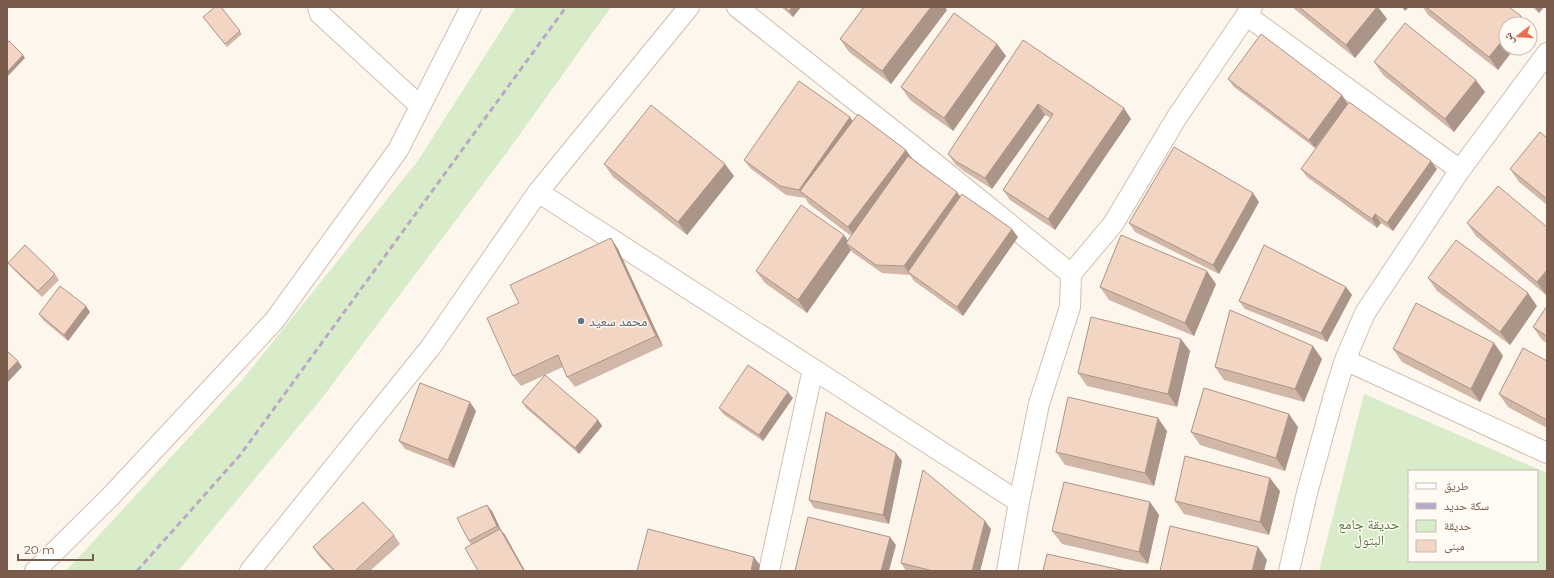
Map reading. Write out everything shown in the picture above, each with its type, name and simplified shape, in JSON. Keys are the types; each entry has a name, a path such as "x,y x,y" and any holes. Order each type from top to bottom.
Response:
{"street":[{"path":"318,7 320,14 420,106"},
{"path":"35,571 110,497 274,321 398,150 471,7"},
{"path":"250,571 430,348 538,192 689,7"},
{"path":"737,7 1072,274"},
{"path":"1007,571 1039,404 1070,307 1072,274 1113,224 1177,117 1249,11 1460,170"},
{"path":"1289,571 1307,493 1345,360 1365,313 1460,170 1547,53"},
{"path":"538,192 1019,502"},
{"path":"1345,360 1547,453"},
{"path":"769,571 813,368"}],"green space":[{"path":"516,7 611,7 505,155 322,398 178,571 66,571 243,379 417,162"},
{"name":"حديقة جامع البتول","path":"1364,394 1547,473 1547,571 1319,571"}],"building":[{"path":"215,7 221,7 240,31 225,44 203,17"},
{"path":"785,7 792,7 789,11"},
{"path":"864,7 931,7 882,71 840,39"},
{"path":"1299,7 1377,7 1346,45"},
{"path":"1426,7 1509,7 1521,16 1498,16 1498,46 1489,57"},
{"path":"954,13 997,44 944,118 901,87"},
{"path":"1405,23 1476,80 1445,119 1374,62"},
{"path":"1261,34 1342,95 1309,140 1228,79"},
{"path":"1023,40 1124,108 1048,219 1003,190 1053,114 1038,104 985,178 957,162 948,154"},
{"path":"9,41 23,55 7,72 7,43"},
{"path":"799,81 850,117 799,190 780,186 744,160"},
{"path":"1349,102 1431,161 1387,223 1375,214 1372,219 1301,169"},
{"path":"651,105 725,164 678,222 604,164"},
{"path":"858,114 906,150 848,227 800,191"},
{"path":"1540,132 1547,138 1547,199 1510,169"},
{"path":"1174,147 1253,193 1213,265 1129,223"},
{"path":"908,156 957,192 904,266 876,265 846,243"},
{"path":"1498,186 1547,227 1547,270 1537,282 1467,223"},
{"path":"962,194 1012,229 957,307 908,272"},
{"path":"801,205 844,235 798,300 756,271"},
{"path":"1121,235 1207,271 1185,323 1100,287"},
{"name":"محمد سعيد","path":"611,238 656,336 567,377 558,355 513,376 487,318 519,303 510,285"},
{"path":"1456,240 1528,293 1500,332 1428,278"},
{"path":"25,245 55,274 38,291 8,263"},
{"path":"1264,245 1346,287 1321,333 1239,301"},
{"path":"60,286 86,306 64,335 39,314"},
{"path":"1416,303 1494,343 1471,389 1393,349"},
{"path":"1547,306 1547,336 1533,327"},
{"path":"1230,310 1313,346 1295,389 1215,367"},
{"path":"1091,317 1181,339 1168,394 1078,373"},
{"path":"1523,348 1547,361 1547,420 1499,394"},
{"path":"7,351 18,361 7,372"},
{"path":"748,365 788,392 759,435 719,408"},
{"path":"545,375 598,420 575,448 522,402"},
{"path":"420,383 470,402 448,460 399,441"},
{"path":"1204,388 1289,414 1276,458 1191,432"},
{"path":"1068,397 1158,418 1145,473 1056,452"},
{"path":"826,412 896,453 883,515 809,500"},
{"path":"1185,456 1270,478 1260,522 1175,501"},
{"path":"923,470 985,521 972,571 933,571 901,563"},
{"path":"1064,482 1150,502 1139,552 1052,531"},
{"path":"363,502 394,535 355,571 335,571 313,547"},
{"path":"487,505 497,526 469,541 457,518"},
{"path":"808,517 890,537 881,571 795,571"},
{"path":"1170,526 1258,547 1252,571 1160,571"},
{"path":"500,529 524,571 478,571 465,548"},
{"path":"648,529 754,557 751,571 637,571"},
{"path":"1047,554 1126,571 1043,571"}],"railway":[{"path":"137,571 241,454 566,7"}],"place":[{"name":"محمد سعيد","path":"581,321"}]}
